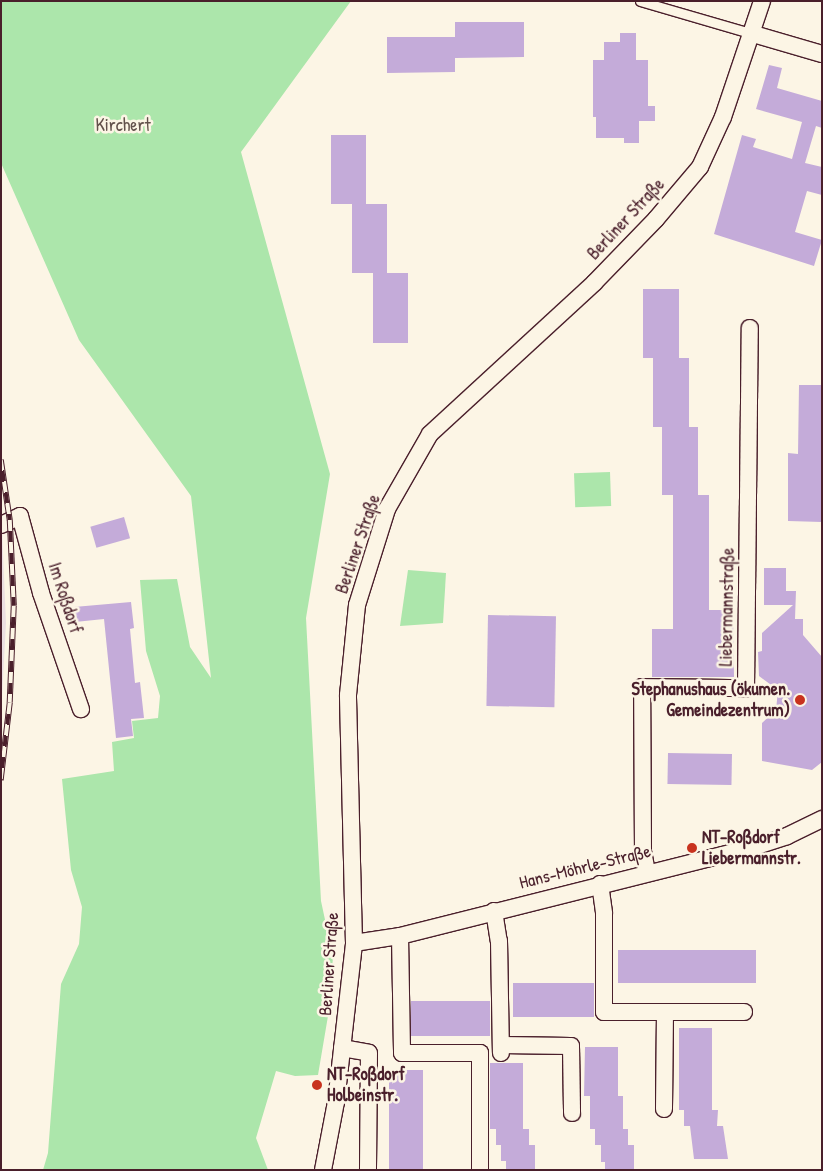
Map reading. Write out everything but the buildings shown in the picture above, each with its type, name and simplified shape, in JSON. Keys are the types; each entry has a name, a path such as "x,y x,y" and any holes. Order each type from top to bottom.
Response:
{"street":[{"name":"Berliner Straße","path":"323,1170 342,1048 354,943 348,695 357,605 387,509 430,434 594,283 656,219 700,167 723,117 762,1"},
{"path":"750,33 822,54"},
{"name":"Liebermannstraße","path":"647,872 643,852 642,687 746,688 750,328"},
{"name":"Im Roßdorf","path":"1,525 20,516 41,593 81,709"},
{"name":"Hans-Möhrle-Straße","path":"354,943 400,936 776,840 822,819"},
{"path":"600,884 604,914 604,1012 744,1012"},
{"path":"494,911 499,941 501,1049 571,1046 572,1113"},
{"path":"400,936 402,1053 480,1054 480,1170"},
{"path":"664,1109 665,1012"},
{"path":"342,1048 369,1054 368,1170"}],"lane":[{"path":"640,1 750,33"}],"shaded area":[{"path":"1,507 6,623 1,715"}],"green space":[{"name":"Kirchert","path":"1,1 351,1 241,152 330,474 306,618 321,901 333,957 328,1016 318,1075 295,1076 276,1071 256,1138 268,1170 43,1170 48,1153 61,984 79,944 82,907 71,870 62,779 114,771 112,742 134,738 132,721 158,718 160,696 146,651 140,580 177,579 190,647 211,678 191,496 79,340 1,163"},
{"path":"610,472 611,506 575,507 574,473"},
{"path":"408,570 446,573 443,623 400,626"}],"railway":[{"path":"1,460 10,520 14,606 10,703 1,780"}],"place":[{"name":"Stephanushaus (ökumen. Gemeindezentrum)","path":"800,700"},
{"name":"NT-Roßdorf Liebermannstr.","path":"692,848"},
{"name":"NT-Roßdorf Holbeinstr.","path":"317,1085"}]}
